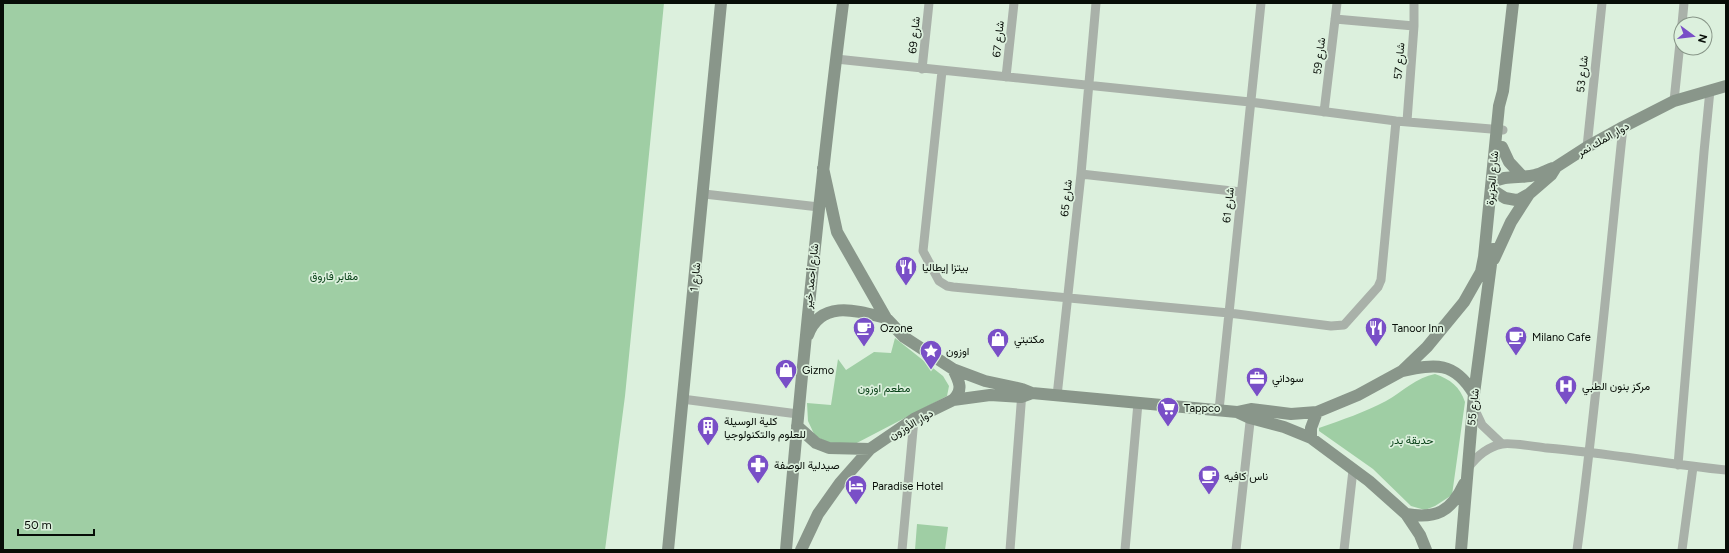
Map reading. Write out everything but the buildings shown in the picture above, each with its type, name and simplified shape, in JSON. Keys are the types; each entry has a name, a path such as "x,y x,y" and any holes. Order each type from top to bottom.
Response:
{"street":[{"name":"شارع 1","path":"668,550 682,399 704,194 721,3"},
{"name":"شارع أحمد خير","path":"786,550 804,347 823,168 843,3"},
{"name":"شارع 69","path":"922,69 929,3"},
{"name":"شارع 67","path":"1006,77 1014,3"},
{"name":"شارع 65","path":"1057,396 1081,174 1096,3"},
{"name":"شارع 61","path":"1219,410 1261,3"},
{"name":"شارع 59","path":"1324,112 1337,3"},
{"name":"شارع 57","path":"1407,122 1414,26 1414,3"},
{"name":"شارع الجزيرة","path":"1487,265 1502,147 1499,106 1503,91 1513,3"},
{"name":"شارع 53","path":"1586,148 1602,3"},
{"path":"1683,16 1684,3"},
{"path":"1335,19 1414,26"},
{"path":"1674,101 1679,56"},
{"path":"836,59 1250,102 1396,121 1500,129"},
{"path":"942,71 923,247 924,256 939,281 947,286 1229,313 1338,326 1344,325 1378,287 1382,273 1396,121"},
{"name":"دوار المك نمر","path":"1496,187 1516,200 1529,194 1551,175 1556,167 1623,127 1674,101 1726,86"},
{"path":"1678,465 1710,90"},
{"path":"1578,550 1590,452 1623,127"},
{"name":"شارع الجزيرة","path":"1496,187 1500,129"},
{"path":"1502,147 1509,162 1522,176"},
{"path":"1496,187 1522,176 1533,176 1556,167"},
{"path":"823,168 837,232 886,318 904,337 953,369 985,381 1025,393 1251,414 1291,414 1317,412 1358,395 1402,371 1427,347 1464,302 1529,194"},
{"path":"1081,174 1241,192"},
{"path":"704,194 819,207"},
{"name":"شارع 55","path":"1461,550 1474,394 1487,265"},
{"path":"804,347 810,327 814,321 827,313 840,310 850,310 886,318"},
{"path":"1402,371 1439,366 1458,375 1468,384 1474,394"},
{"path":"953,369 959,380 960,388 958,395 953,400"},
{"path":"1010,550 1025,393"},
{"name":"دوار الأوزون","path":"801,550 818,514 840,483 870,449 914,419 953,400 990,395 1025,393"},
{"path":"682,399 798,414"},
{"path":"1124,550 1138,403"},
{"path":"1473,407 1482,425 1502,444"},
{"path":"1311,438 1311,428 1317,412"},
{"path":"1251,414 1311,438 1353,470 1406,514 1417,530 1426,550"},
{"path":"1236,550 1251,414"},
{"path":"902,550 914,419"},
{"path":"797,426 816,443 829,448 870,449"},
{"path":"1406,514 1431,516 1445,510 1458,497 1475,459 1483,452 1502,444 1590,452 1678,465 1726,470"},
{"path":"1682,550 1693,466"},
{"path":"1344,550 1353,470"}],"green space":[{"name":"مقابر فاروق","path":"3,3 664,3 625,396 605,550 3,550"},
{"name":"مطعم اوزون","path":"895,338 943,376 949,386 947,396 851,446 829,443 815,436 808,421 807,403 831,405 838,359 846,370 874,352 891,353"},
{"name":"حديقة بدر","path":"1435,374 1454,384 1465,402 1452,495 1435,506 1425,510 1411,506 1373,469 1319,431 1319,428 1378,405 1416,381"},
{"path":"917,524 948,527 945,550 915,550"}],"place":[{"name":"بيتزا إيطاليا","path":"906,286"},
{"name":"Ozone","path":"864,348"},
{"name":"Tanoor Inn","path":"1376,348"},
{"name":"Milano Cafe","path":"1516,356"},
{"name":"مكتبتي","path":"998,358"},
{"name":"اوزون","path":"931,370"},
{"name":"Gizmo","path":"786,390"},
{"name":"سوداني","path":"1257,398"},
{"name":"مركز بنون الطبي","path":"1566,406"},
{"name":"Tappco","path":"1168,428"},
{"name":"كلية الوسيلة للعلوم والتكنولوجيا","path":"708,446"},
{"name":"صيدلية الوصفة","path":"758,484"},
{"name":"ناس كافيه","path":"1209,496"},
{"name":"Paradise Hotel","path":"856,506"}]}
